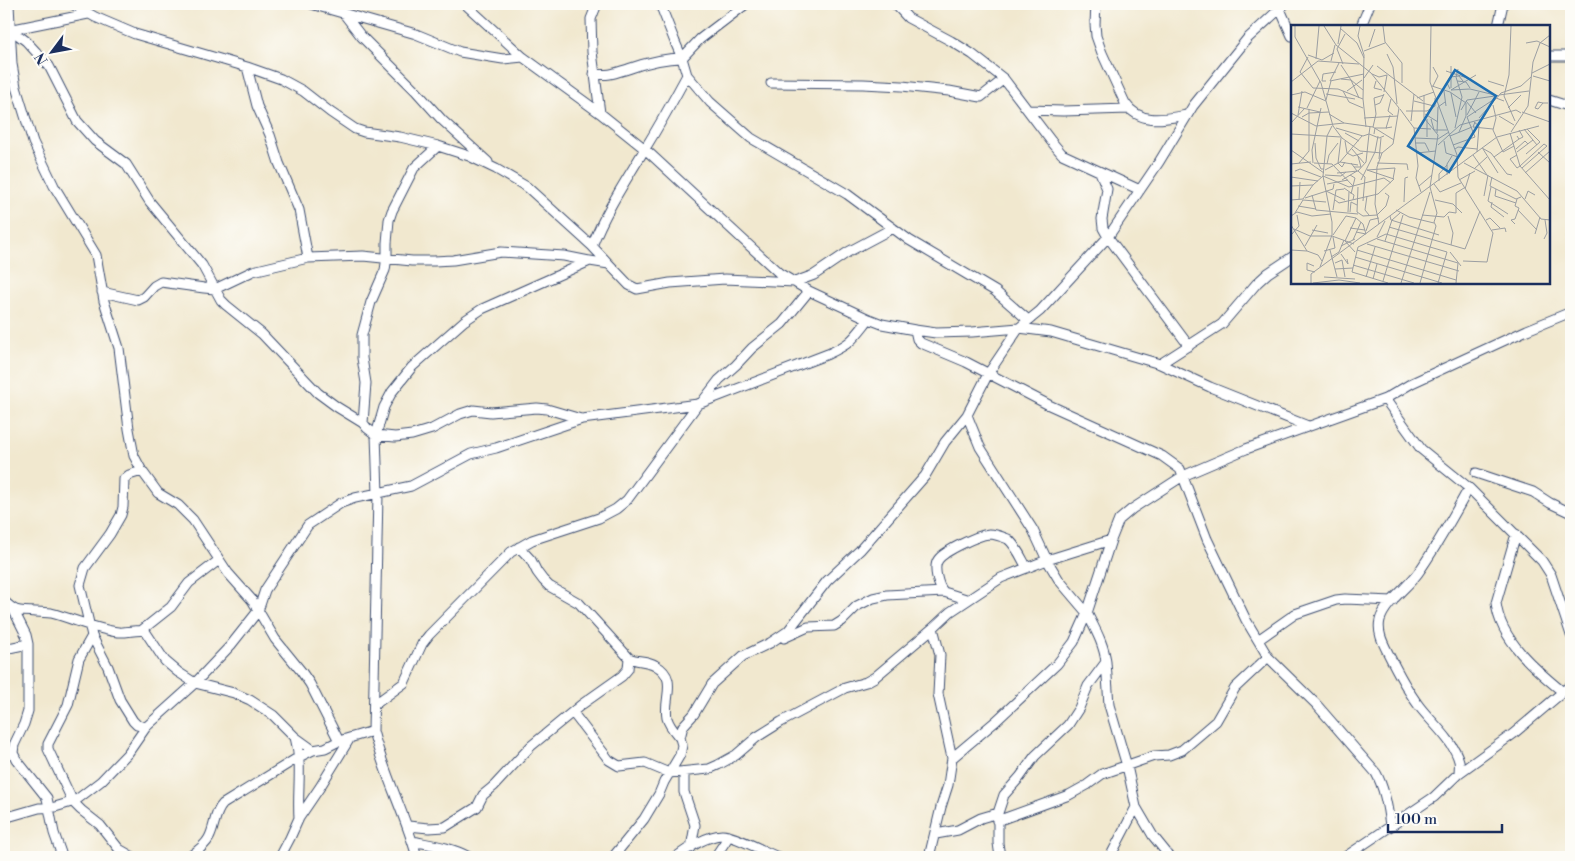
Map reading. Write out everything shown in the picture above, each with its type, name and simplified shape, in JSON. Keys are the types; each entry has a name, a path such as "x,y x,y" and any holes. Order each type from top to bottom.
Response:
{"street":[{"path":"9,4 7,30 12,64 16,87 33,142 54,186 96,255 102,292 119,348 132,451 142,471 162,496 178,505 187,513 231,577 245,591 282,649 310,684 339,741"},
{"path":"72,4 88,14 135,34 248,66 281,80 303,91 355,129 438,146 464,154 496,169 532,190 592,246 629,285 637,290 670,282 724,279 795,282 814,275 848,252 893,228"},
{"path":"311,4 416,34 460,52 503,59 523,58"},
{"path":"465,4 523,58 645,148 779,273 809,291 882,324 914,330 936,333 1018,328 1051,332 1160,364 1210,387 1308,426"},
{"path":"596,4 590,19 594,74 600,113"},
{"path":"660,4 687,74 710,102 751,138 847,194 909,240 995,292 1028,320"},
{"path":"594,74 611,75 652,62 682,58 700,39 746,4"},
{"path":"895,4 908,18 972,54 1004,79 1059,151 1068,157 1140,190"},
{"path":"1096,4 1095,24 1098,44 1129,109 1154,120 1187,116"},
{"path":"1362,25 1370,4"},
{"path":"1498,25 1503,4"},
{"path":"680,738 683,726 694,714 712,684 743,656 777,639 791,628 827,581 860,550 925,476 945,442 967,415 988,374 1018,328 1040,311 1108,237 1159,162 1192,106 1247,39 1283,6 1291,33"},
{"path":"7,30 88,14"},
{"path":"344,14 361,36 442,120 496,169"},
{"path":"7,30 26,41 50,66 77,121 95,141 126,164 150,202 202,265 226,305 262,334 318,393 337,408 363,423 376,435 395,437 412,435 432,429 460,414 473,410 491,412 537,408 582,419"},
{"path":"1550,56 1571,56"},
{"path":"248,66 257,106 299,210 308,258"},
{"path":"592,246 615,198 687,74"},
{"path":"772,83 902,86 949,91 981,97 1004,79"},
{"path":"1550,100 1571,107"},
{"path":"1028,110 1129,109"},
{"path":"363,423 366,383 362,358 362,335 368,311 382,279 387,257 387,242 392,210 414,168 438,146"},
{"path":"1100,172 1107,190 1102,219 1103,228 1189,346"},
{"path":"102,292 138,300 161,282 208,289 215,288 253,271 308,258 363,256 412,261 434,261 454,260 501,252 564,256 609,264"},
{"path":"1160,364 1222,324 1257,283 1291,258"},
{"path":"416,857 408,826 378,750 373,731 378,494 376,435 384,407 392,392 412,367 449,332 482,309 590,261"},
{"path":"374,704 404,683 422,644 429,635 511,552 532,540 587,523 616,508 634,492 719,380 752,348 782,324 809,291"},
{"path":"952,758 996,721 1056,664 1074,642 1087,613 1111,540 1120,520 1132,510 1183,476 1246,449 1385,398 1412,383 1527,330 1571,312"},
{"path":"4,818 39,808 55,807 72,802 82,797 101,781 128,753 146,727 195,683 258,611 265,590 308,525 346,501 418,483 470,454 496,448 582,419 700,403 843,347 858,334 869,319"},
{"path":"914,330 920,343 966,362 1049,405 1162,456 1180,469 1207,539 1258,640 1268,657 1316,704 1376,773 1380,779 1387,802 1390,826"},
{"path":"1385,398 1421,449 1469,488 1548,568 1571,635"},
{"path":"967,415 980,446 1033,530 1047,560 1059,580 1087,613 1098,634 1106,654 1109,705 1127,766 1136,807 1153,836 1170,857"},
{"path":"142,471 129,475 124,479 121,515 110,534 87,565 80,581 92,636 108,667 120,700 137,724 146,727"},
{"path":"1476,473 1533,492 1550,503 1571,512"},
{"path":"1459,773 1459,761 1447,741 1413,697 1380,636 1379,628 1380,620 1393,601 1417,574 1439,542 1469,488"},
{"path":"944,592 938,584 937,561 959,546 979,537 992,534 1009,540 1027,568"},
{"path":"1516,534 1496,603 1497,609 1510,639 1528,661 1563,692"},
{"path":"573,712 614,764 624,766 645,763 669,773 718,766 736,755 767,730 845,688 876,677 966,599 1001,578 1047,560 1111,540"},
{"path":"519,547 531,560 543,580 549,586 579,603 629,658 636,661 648,661 662,669 666,674 669,685 667,716 670,726 680,738 682,745 680,755 644,819 613,857"},
{"path":"13,609 48,612 89,626 118,632 142,630 171,607 189,583 220,560"},
{"path":"777,639 783,639 808,627 834,626 857,606 877,597 944,592 966,599"},
{"path":"1258,640 1295,614 1336,600 1393,601"},
{"path":"4,601 13,609 26,635 28,644 28,711 14,745 13,753 45,794 50,807 54,833 61,853 60,857"},
{"path":"929,857 948,786 952,758 938,694 940,655 933,628"},
{"path":"142,630 148,634 167,663 195,683 234,693 250,700 273,715 295,737 313,750"},
{"path":"92,636 79,659 68,705 48,744 49,754 72,802 100,825 119,849 133,857"},
{"path":"4,649 28,644"},
{"path":"936,834 958,830 981,818 998,817 1069,795 1088,785 1102,774 1154,756 1169,755 1177,752 1190,744 1216,721 1234,688 1268,657"},
{"path":"408,826 445,827 477,807 483,794 512,768 522,755 573,712 622,676 628,669 629,658"},
{"path":"1000,857 998,817 1004,795 1035,756 1071,721 1079,708 1088,686 1106,662"},
{"path":"1345,857 1434,797 1459,773 1513,734 1571,685"},
{"path":"188,857 208,840 217,812 223,804 300,756 339,741 373,731"},
{"path":"295,737 300,756 298,818"},
{"path":"353,738 366,742 378,750"},
{"path":"280,857 298,818 353,738"},
{"path":"684,772 684,792 695,825 691,848"},
{"path":"1110,857 1136,807"},
{"path":"676,857 706,839 721,835 729,836 778,857"},
{"path":"714,857 729,836"},
{"path":"412,841 447,847 469,857"}]}
